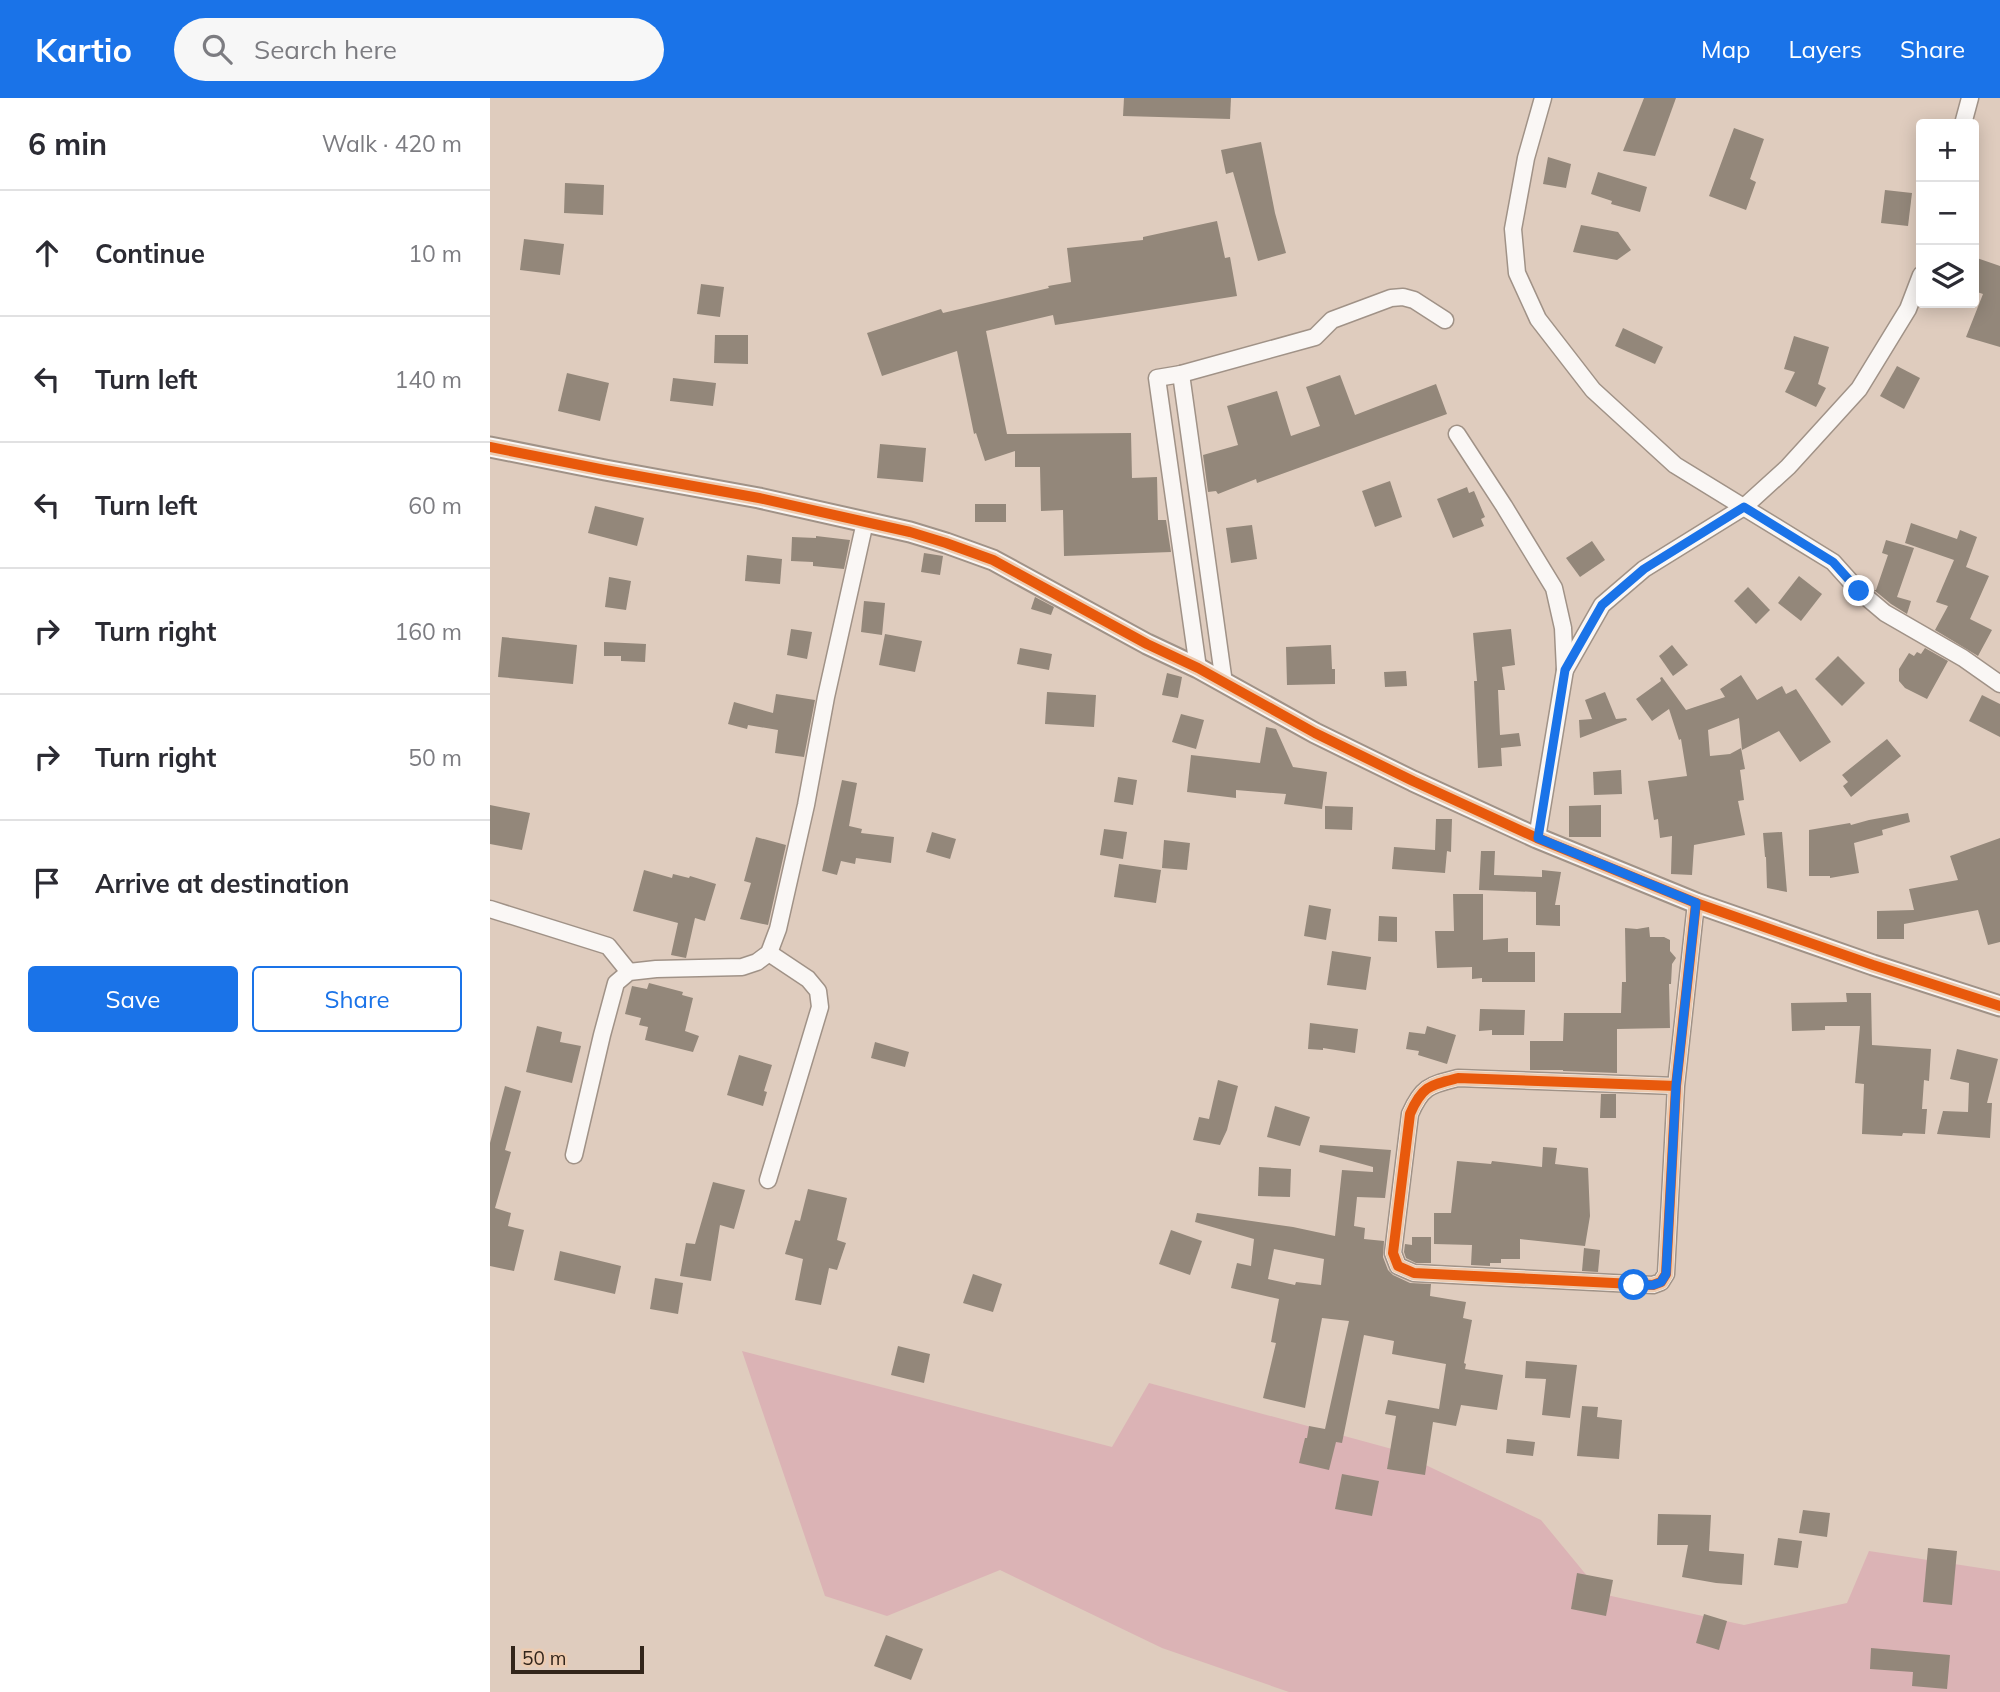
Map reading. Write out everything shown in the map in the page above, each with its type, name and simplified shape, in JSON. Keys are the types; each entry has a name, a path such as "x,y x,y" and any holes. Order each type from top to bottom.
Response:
{"street":[{"path":"1543,98 1526,159 1513,229 1517,273 1538,319 1593,390 1675,465 1833,562 1859,591 1885,613 1962,658 2000,684"},
{"path":"1964,119 1970,98"},
{"path":"1565,670 1602,605 1644,569 1744,507 1788,467 1859,389 1908,309 1916,288"},
{"path":"1198,668 1156,380 1158,377 1181,374 1315,337 1332,320 1391,298 1414,300 1446,320"},
{"path":"1181,374 1224,683"},
{"path":"1457,434 1554,588 1563,628 1565,670 1538,838"},
{"path":"490,447 759,498 946,542 993,560 1340,745 1538,838 1696,903 2000,1006"},
{"path":"574,1155 616,983 629,972 742,967 757,962 769,953 778,929 806,805 826,697 865,522"},
{"path":"1676,1086 1458,1078 1433,1084 1417,1097 1410,1114 1393,1253 1398,1266 1414,1273 1653,1285 1661,1282 1666,1274 1676,1086 1696,903"},
{"path":"490,909 608,946 629,972"},
{"path":"768,1180 820,1007 818,991 808,979 769,953"}],"shaded area":[{"path":"742,1351 1112,1447 1149,1383 1392,1449 1541,1520 1602,1594 1744,1625 1847,1603 1869,1551 2000,1571 2000,1692 1289,1692 1162,1648 1000,1570 887,1616 825,1596"}],"building":[{"path":"1124,98 1231,98 1230,119 1123,116"},
{"path":"1644,98 1676,98 1655,156 1623,151"},
{"path":"1734,128 1764,139 1750,179 1756,182 1746,210 1709,196"},
{"path":"1261,142 1286,253 1258,261 1233,172 1226,174 1221,150"},
{"path":"1548,157 1571,164 1566,188 1543,184"},
{"path":"1598,172 1647,187 1640,212 1611,204 1612,201 1591,194"},
{"path":"565,183 604,185 603,215 564,213"},
{"path":"1885,190 1912,193 1908,226 1881,223"},
{"path":"1217,221 1225,258 1230,257 1237,296 1055,325 1053,315 986,331 1007,434 1131,433 1132,478 1157,477 1158,520 1166,520 1171,552 1064,556 1063,510 1041,511 1040,467 1015,467 1015,451 985,461 976,433 974,434 957,351 882,376 867,333 941,309 943,313 1071,282 1067,248 1143,240 1143,237"},
{"path":"1581,225 1618,232 1631,250 1617,260 1573,252"},
{"path":"524,239 564,244 560,275 520,270"},
{"path":"1979,259 2000,266 2000,347 1966,337 1983,294 1979,293"},
{"path":"701,284 724,287 720,317 697,314"},
{"path":"1623,328 1663,347 1655,364 1615,346"},
{"path":"715,335 748,335 748,364 714,363"},
{"path":"1794,336 1829,347 1818,384 1826,388 1816,407 1785,392 1795,372 1784,369"},
{"path":"1897,366 1920,378 1904,409 1880,396"},
{"path":"567,373 609,383 600,421 558,411"},
{"path":"1340,375 1355,415 1436,384 1447,414 1257,483 1256,479 1218,494 1216,491 1208,492 1203,455 1238,445 1227,406 1277,391 1291,436 1320,426 1306,387"},
{"path":"673,378 716,383 713,406 670,401"},
{"path":"880,444 926,448 923,482 877,478"},
{"path":"1390,481 1402,517 1375,527 1362,491"},
{"path":"1467,487 1469,493 1474,491 1485,517 1481,519 1484,526 1453,538 1437,499"},
{"path":"975,504 1006,504 1006,522 975,522"},
{"path":"595,506 644,518 637,546 588,533"},
{"path":"1911,523 1957,539 1960,530 1977,537 1966,567 1989,576 1970,619 1992,630 1978,656 1935,630 1948,606 1936,602 1954,560 1905,543"},
{"path":"1252,525 1257,559 1231,563 1226,528"},
{"path":"816,536 850,540 844,569 813,566 813,562 791,561 792,537"},
{"path":"1886,540 1914,548 1897,597 1911,601 1907,614 1874,590 1888,555 1882,553"},
{"path":"1592,541 1605,560 1580,577 1566,558"},
{"path":"924,553 943,556 940,575 921,572"},
{"path":"747,555 782,559 780,584 745,581"},
{"path":"1799,576 1822,594 1801,621 1778,603"},
{"path":"609,577 631,581 626,610 605,607"},
{"path":"1748,587 1770,610 1756,624 1734,601"},
{"path":"1035,597 1054,607 1051,615 1031,609"},
{"path":"864,601 885,603 882,635 861,632"},
{"path":"791,629 812,632 807,659 787,655"},
{"path":"1511,629 1515,665 1502,667 1505,690 1498,690 1500,735 1519,733 1521,746 1501,748 1502,766 1478,768 1474,681 1477,681 1473,633"},
{"path":"885,634 922,641 915,672 879,665"},
{"path":"502,637 577,645 573,684 498,677"},
{"path":"604,642 646,644 645,662 621,661 621,656 604,656"},
{"path":"1331,645 1335,684 1287,685 1286,647"},
{"path":"1672,645 1688,665 1673,676 1659,656"},
{"path":"1020,648 1052,654 1049,670 1017,664"},
{"path":"1925,648 1948,661 1927,699 1905,688 1899,681 1899,669 1909,653 1914,656 1917,652 1921,654"},
{"path":"1838,656 1865,683 1842,706 1815,679"},
{"path":"1406,671 1407,686 1385,687 1384,672"},
{"path":"1167,673 1182,677 1178,698 1162,695"},
{"path":"1741,675 1757,700 1782,686 1786,694 1796,689 1831,742 1800,762 1779,731 1742,750 1739,718 1708,730 1710,756 1730,754 1741,748 1745,769 1740,770 1744,800 1738,801 1745,835 1694,845 1692,875 1671,874 1672,836 1660,838 1658,819 1654,820 1648,781 1687,776 1681,739 1679,740 1669,709 1652,721 1636,699 1661,681 1662,677 1686,710 1725,697 1720,689"},
{"path":"1047,692 1096,695 1094,727 1045,724"},
{"path":"1605,692 1616,719 1627,720 1580,738 1579,720 1592,719 1585,700"},
{"path":"776,694 815,700 804,757 775,753 778,730 748,725 747,729 728,724 734,702 773,713"},
{"path":"1982,695 2000,704 2000,737 1969,721"},
{"path":"1181,714 1204,720 1196,749 1172,742"},
{"path":"1266,727 1276,729 1293,767 1327,772 1322,809 1284,804 1286,794 1236,790 1236,798 1187,792 1191,755 1260,763"},
{"path":"1887,739 1901,756 1851,797 1843,786 1848,782 1842,775"},
{"path":"1621,770 1622,794 1594,795 1593,772"},
{"path":"1118,777 1137,780 1133,805 1114,802"},
{"path":"842,780 857,783 849,826 862,829 861,833 894,837 891,863 856,858 855,864 841,861 837,875 822,871"},
{"path":"490,805 530,813 522,850 490,844"},
{"path":"1601,805 1601,837 1569,837 1569,806"},
{"path":"1325,806 1353,807 1352,830 1325,829"},
{"path":"1908,813 1910,822 1882,830 1883,835 1854,843 1859,873 1830,878 1809,876 1809,830 1850,823 1851,825"},
{"path":"1436,819 1452,819 1451,852 1447,851 1445,873 1392,869 1394,847 1435,850"},
{"path":"1104,829 1127,832 1123,859 1100,855"},
{"path":"932,832 956,839 950,859 926,852"},
{"path":"1782,832 1787,892 1767,888 1763,833"},
{"path":"756,837 786,845 768,925 740,919 751,883 744,881"},
{"path":"2000,838 2000,942 1988,945 1978,910 1904,924 1904,939 1877,939 1877,911 1914,910 1909,889 1958,880 1950,856"},
{"path":"1164,840 1190,843 1187,870 1162,868"},
{"path":"1481,851 1495,851 1494,875 1542,877 1542,870 1561,872 1555,905 1560,905 1560,926 1536,925 1536,892 1479,890"},
{"path":"1119,864 1161,870 1156,903 1114,897"},
{"path":"644,870 672,878 673,874 689,878 690,876 716,884 705,921 695,918 686,958 671,955 678,923 633,911"},
{"path":"1453,894 1483,894 1483,940 1508,938 1508,952 1535,952 1535,982 1482,982 1482,978 1472,979 1472,967 1437,968 1435,931 1454,931"},
{"path":"1309,905 1331,909 1326,940 1304,936"},
{"path":"1379,916 1397,917 1397,942 1378,941"},
{"path":"1649,927 1650,937 1670,940 1670,951 1676,958 1672,964 1669,984 1670,1028 1617,1029 1617,1073 1530,1070 1530,1041 1563,1041 1564,1013 1621,1013 1622,982 1626,982 1625,928"},
{"path":"1332,951 1371,957 1366,990 1327,985"},
{"path":"649,983 683,992 682,995 693,998 685,1031 699,1036 693,1052 645,1040 648,1027 639,1025 641,1018 625,1014 632,986 647,989"},
{"path":"1846,993 1871,993 1872,1045 1931,1049 1929,1081 1924,1080 1922,1109 1927,1109 1925,1134 1862,1134 1864,1084 1855,1083 1860,1026 1825,1026 1825,1030 1792,1031 1791,1003 1847,1002"},
{"path":"1480,1009 1525,1010 1524,1035 1492,1035 1492,1030 1479,1031"},
{"path":"1310,1023 1358,1029 1355,1053 1323,1048 1308,1049"},
{"path":"537,1026 562,1032 560,1042 581,1046 572,1083 526,1072"},
{"path":"1427,1026 1456,1035 1447,1064 1418,1055 1419,1051 1406,1049 1409,1032 1425,1034"},
{"path":"875,1042 909,1052 905,1067 871,1058"},
{"path":"1957,1049 1998,1059 1987,1103 1992,1103 1990,1138 1937,1134 1943,1111 1968,1112 1969,1083 1950,1079"},
{"path":"739,1055 772,1065 764,1091 767,1092 763,1106 727,1095"},
{"path":"1218,1080 1238,1086 1227,1130 1220,1145 1193,1140 1199,1117 1209,1119"},
{"path":"505,1086 521,1091 505,1150 511,1152 495,1208 511,1213 508,1226 524,1230 514,1271 490,1266 490,1143"},
{"path":"1601,1094 1616,1094 1616,1118 1600,1118"},
{"path":"1275,1106 1310,1117 1300,1146 1267,1137"},
{"path":"1320,1145 1391,1150 1385,1198 1357,1197 1354,1226 1365,1228 1364,1239 1384,1241 1383,1257 1393,1275 1410,1283 1431,1284 1430,1296 1466,1302 1463,1318 1472,1320 1465,1369 1503,1375 1497,1410 1461,1405 1456,1426 1433,1422 1425,1475 1387,1469 1396,1416 1385,1414 1388,1400 1439,1409 1446,1364 1392,1354 1394,1341 1364,1335 1342,1443 1336,1442 1329,1470 1299,1463 1309,1426 1325,1429 1349,1321 1322,1318 1305,1408 1263,1398 1276,1343 1271,1342 1279,1299 1231,1288 1237,1263 1251,1266 1254,1239 1195,1222 1197,1213 1335,1236 1342,1170 1373,1172 1373,1167 1319,1152","holes":["1274,1249 1324,1259 1321,1285 1296,1282 1295,1285 1268,1279"]},
{"path":"1543,1147 1557,1148 1555,1164 1588,1168 1590,1216 1585,1246 1520,1239 1520,1259 1501,1259 1501,1263 1490,1263 1490,1266 1471,1265 1472,1245 1434,1244 1434,1213 1451,1213 1457,1161 1491,1164 1492,1161 1542,1167"},
{"path":"1259,1167 1291,1169 1290,1197 1258,1196"},
{"path":"713,1182 745,1190 734,1229 720,1225 711,1281 680,1276 686,1243 695,1244"},
{"path":"808,1189 847,1198 837,1240 846,1243 837,1270 829,1268 821,1305 795,1300 803,1259 785,1254 795,1220 800,1221"},
{"path":"1171,1230 1202,1241 1190,1275 1159,1264"},
{"path":"1412,1237 1431,1237 1431,1263 1416,1263 1406,1258 1405,1244 1412,1245"},
{"path":"1584,1248 1600,1250 1598,1272 1582,1271"},
{"path":"560,1251 621,1266 615,1294 554,1280"},
{"path":"973,1274 1002,1284 993,1312 963,1303"},
{"path":"655,1278 683,1283 678,1314 650,1309"},
{"path":"898,1346 930,1354 924,1383 891,1375"},
{"path":"1526,1361 1577,1365 1570,1418 1542,1415 1546,1379 1525,1378"},
{"path":"1582,1406 1598,1407 1597,1417 1622,1420 1619,1459 1577,1456"},
{"path":"1507,1439 1535,1442 1533,1456 1506,1453"},
{"path":"1342,1474 1379,1481 1372,1516 1335,1509"},
{"path":"1803,1510 1830,1513 1827,1537 1799,1533"},
{"path":"1658,1514 1711,1515 1709,1551 1744,1554 1742,1585 1682,1577 1688,1545 1657,1545"},
{"path":"1778,1538 1802,1541 1798,1568 1774,1565"},
{"path":"1928,1548 1957,1551 1952,1605 1923,1602"},
{"path":"1577,1573 1613,1580 1606,1616 1571,1609"},
{"path":"1704,1614 1727,1621 1719,1650 1696,1643"},
{"path":"886,1635 923,1649 911,1680 874,1666"},
{"path":"1871,1648 1950,1655 1947,1689 1912,1686 1913,1672 1870,1669"}],"cycle path":[{"path":"490,447 759,498 910,532 993,560 1315,733 1537,838 1696,903 2000,1006"},
{"path":"1676,1086 1458,1078 1428,1088 1410,1114 1393,1253 1398,1266 1414,1273 1653,1285 1661,1282 1666,1274 1676,1086 1696,903"}],"route":[{"path":"1634,1285 1653,1285 1661,1282 1666,1274 1676,1086 1696,903 1538,838 1565,670 1602,605 1644,569 1744,507 1833,562 1859,591"}]}
